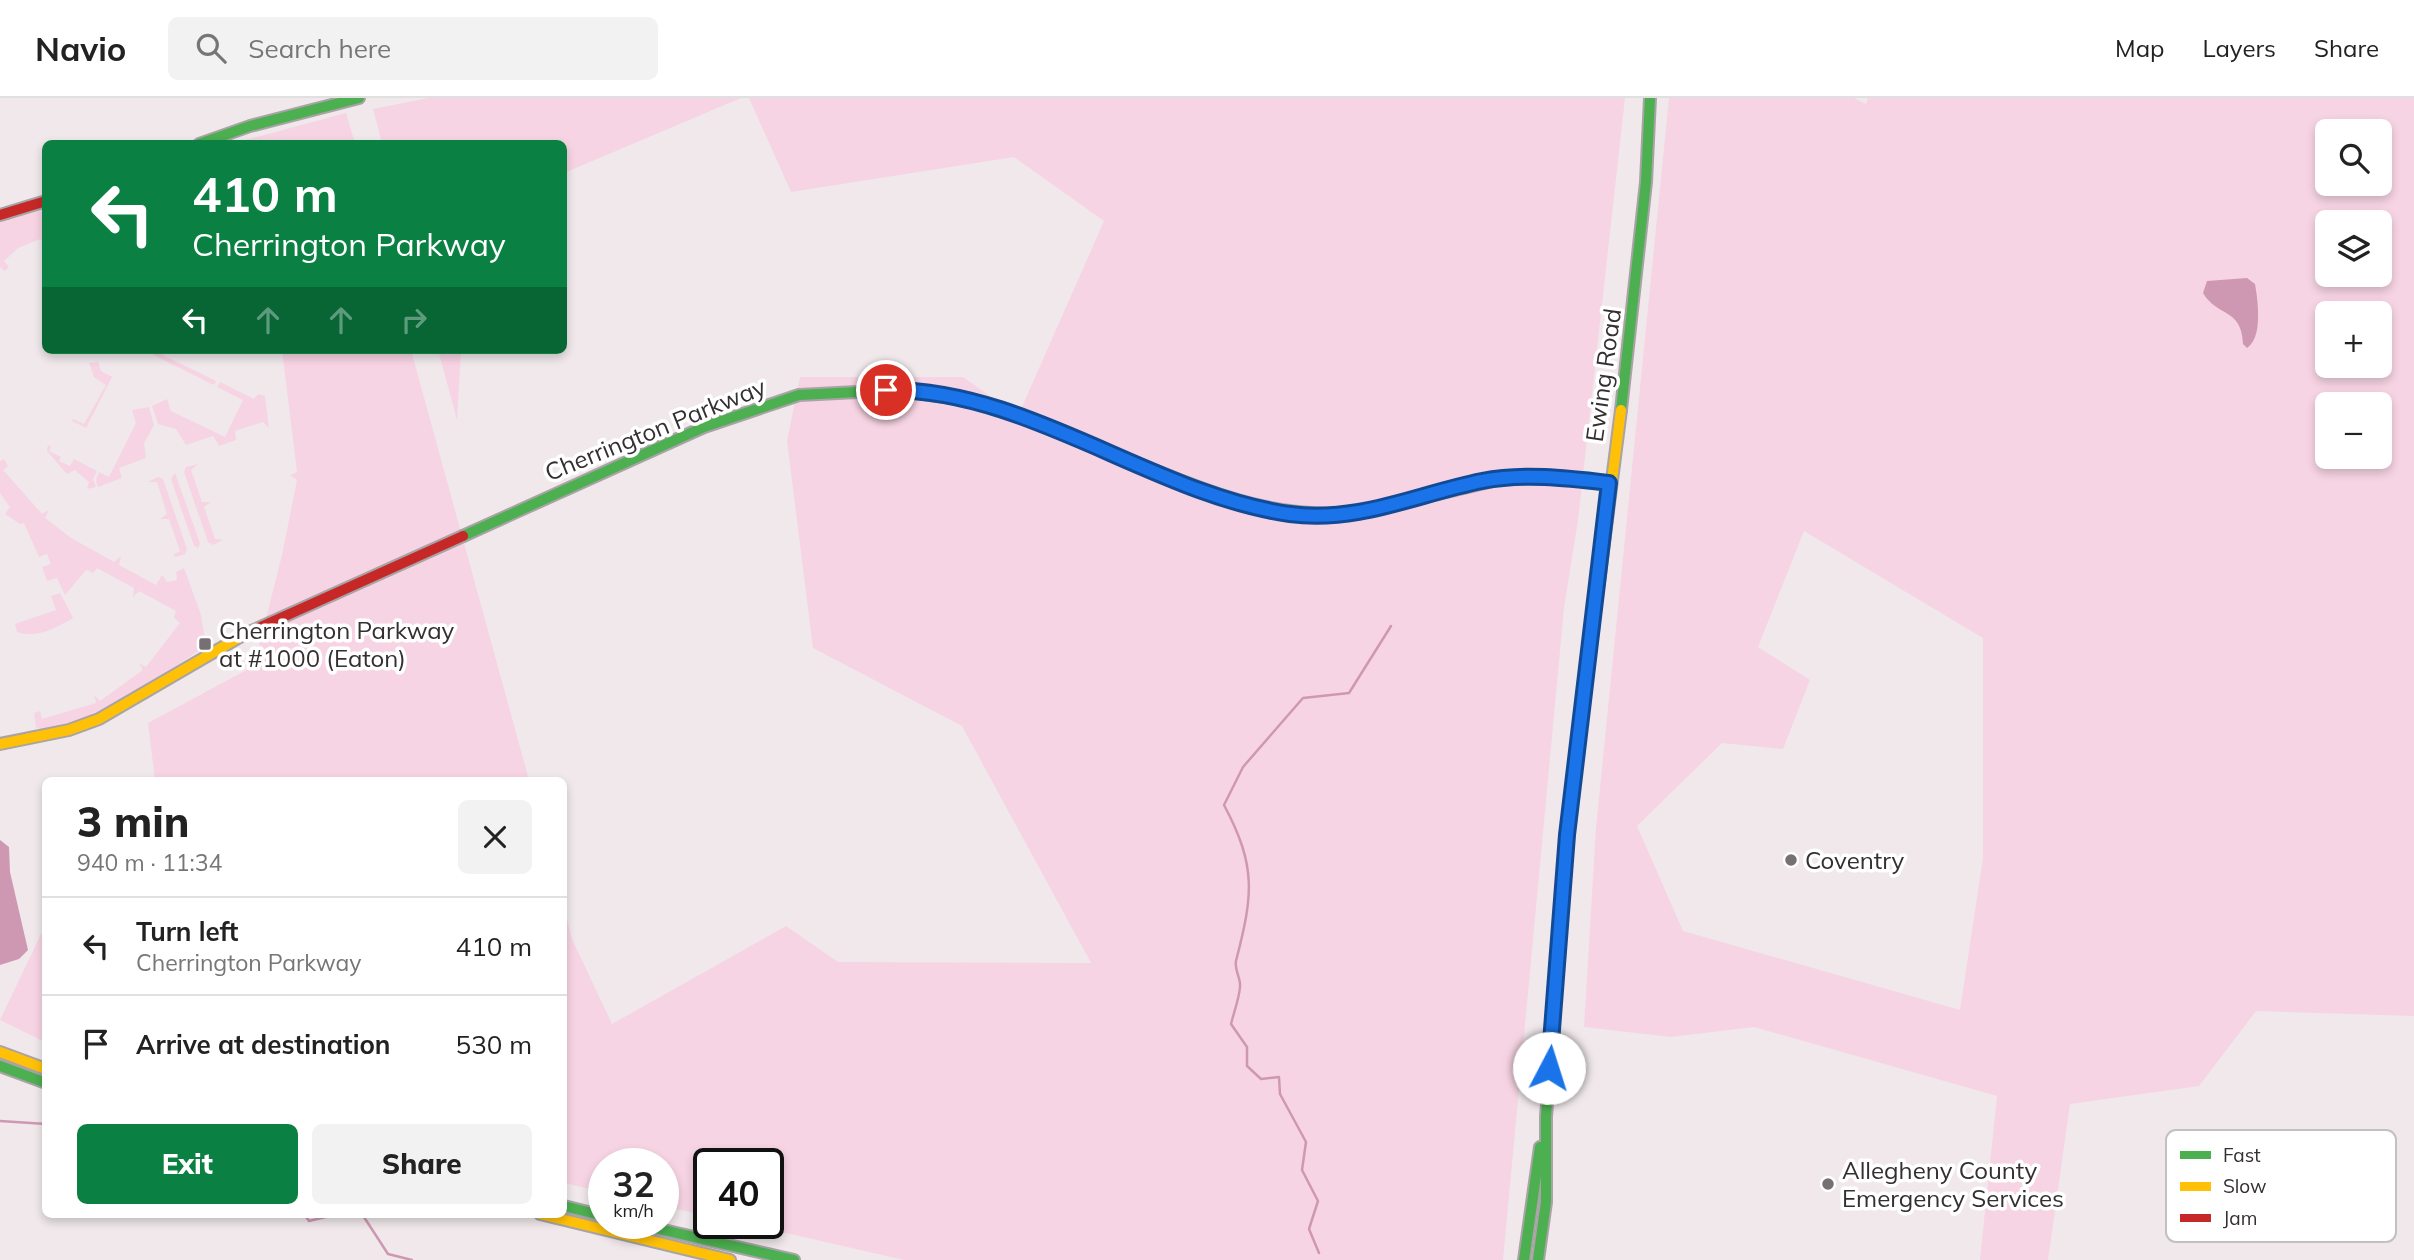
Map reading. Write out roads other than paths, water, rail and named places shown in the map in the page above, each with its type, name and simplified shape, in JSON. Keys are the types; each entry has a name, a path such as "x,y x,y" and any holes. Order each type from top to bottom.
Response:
{"main road":[{"path":"211,140 359,98"},
{"name":"Ewing Road","path":"1538,1260 1546,1202 1546,1116 1567,835 1637,269 1650,98"},
{"path":"0,215 42,202"},
{"name":"Cherrington Parkway","path":"0,744 56,734 99,719 229,640 694,431 743,412 799,396 896,390 966,400 1018,416 1231,500 1293,514 1361,513 1458,486 1506,478 1538,476 1609,483"},
{"path":"0,1052 42,1068"},
{"path":"0,1066 42,1082"},
{"name":"Ewing Road","path":"1524,1260 1546,1116"},
{"path":"567,1207 588,1212"},
{"path":"557,1218 730,1260"},
{"path":"679,1234 793,1260"}],"waterway":[{"path":"1319,1253 1309,1229 1318,1201 1302,1170 1306,1142 1280,1094 1279,1077 1261,1079 1247,1066 1247,1047 1231,1024 1239,992 1236,964 1246,918 1249,881 1242,846 1224,805 1243,767 1303,698 1349,693 1391,626"},
{"path":"0,1121 42,1124"},
{"path":"307,1218 309,1221 321,1218"},
{"path":"365,1218 388,1254 412,1260"}],"place":[{"name":"Cherrington Parkway at #1000 (Eaton)","path":"205,644"},
{"name":"Coventry","path":"1791,860"},
{"name":"Allegheny County Emergency Services","path":"1828,1184"}]}
